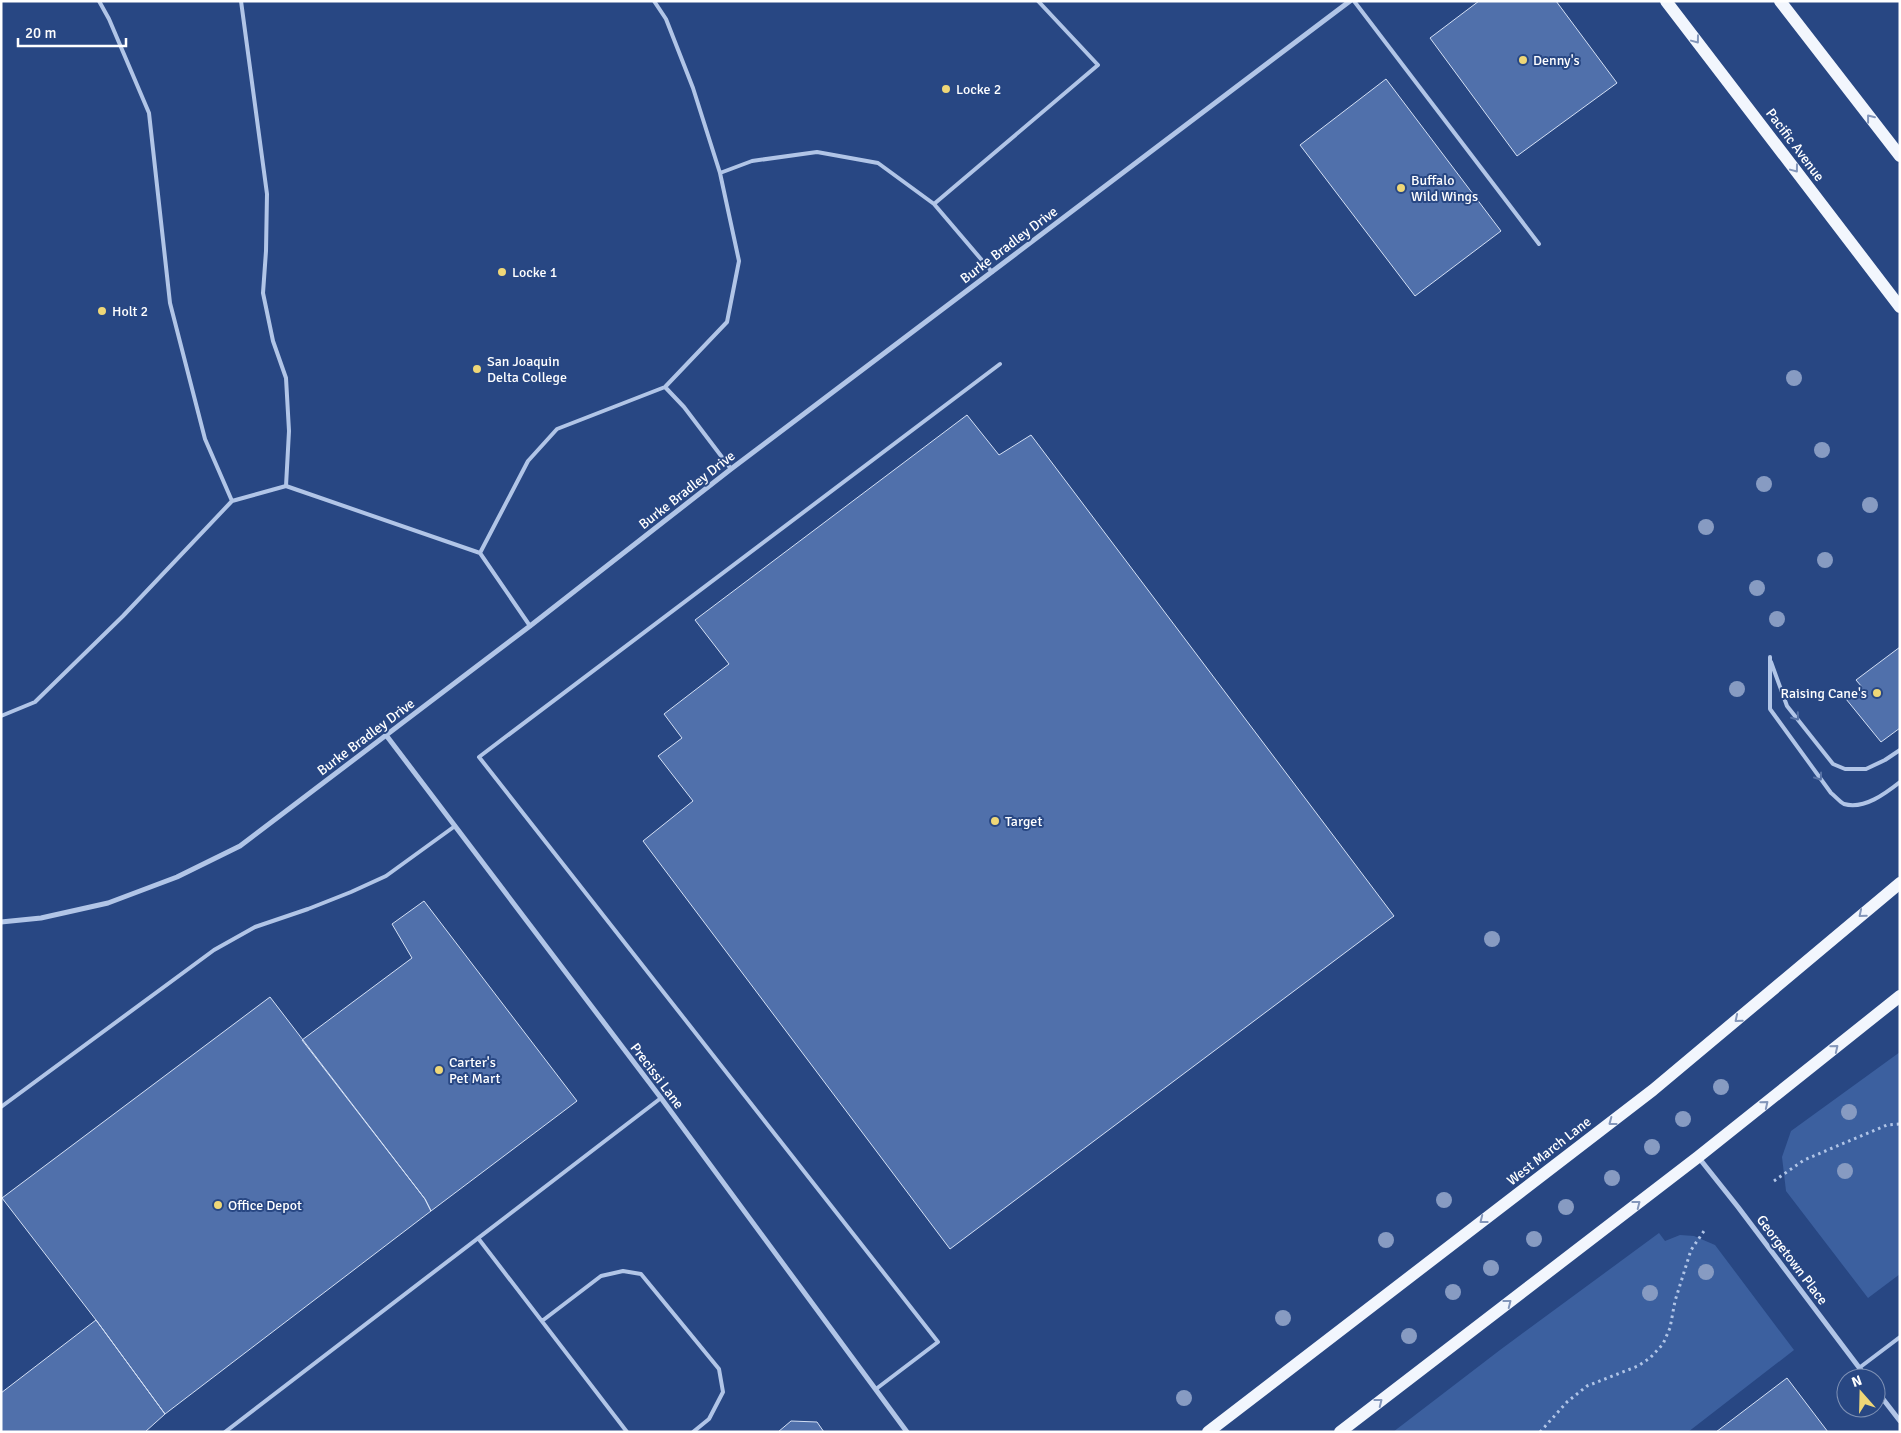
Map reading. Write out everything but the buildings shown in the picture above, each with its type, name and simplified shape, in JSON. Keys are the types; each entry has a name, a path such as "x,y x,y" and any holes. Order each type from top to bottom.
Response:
{"main road":[{"name":"Pacific Avenue","path":"1666,1 1900,307"},
{"path":"1780,1 1900,156"},
{"name":"West March Lane","path":"1208,1432 1654,1090 1900,883"},
{"path":"1340,1432 1698,1157 1900,996"}],"street":[{"name":"Burke Bradley Drive","path":"1,922 41,918 108,903 177,878 240,846 530,626 731,469 1350,1"},
{"name":"Precissi Lane","path":"386,735 661,1098 907,1432"},
{"name":"Georgetown Place","path":"1698,1157 1859,1368"},
{"path":"1886,1403 1900,1421"}],"lane":[{"path":"99,1 109,19 148,113 170,303 205,439 232,501"},
{"path":"241,1 266,194 266,251 263,293 273,342 286,378 289,431 286,486"},
{"path":"480,553 528,461 557,429 665,387 727,322 739,261 720,173 693,88 666,19 654,1"},
{"path":"934,204 1098,65 1038,1"},
{"path":"1354,1 1539,244"},
{"path":"720,173 752,161 817,152 878,163 934,204 992,272"},
{"path":"876,1389 938,1342 479,757 1000,364"},
{"path":"665,387 684,407 731,469"},
{"path":"1,716 35,702 123,616 232,501 286,486 480,553 530,626"},
{"path":"1900,750 1886,760 1866,769 1845,769 1833,764 1787,706 1770,657 1770,709 1831,794 1844,804 1861,804 1884,795 1900,782"},
{"path":"1,1107 214,950 255,927 325,902 386,876 455,826"},
{"path":"225,1432 661,1098"},
{"path":"478,1238 627,1432"},
{"path":"542,1321 601,1276 622,1271 641,1274 719,1369 723,1392 709,1419 693,1432"},
{"path":"1859,1368 1900,1337"}],"path":[{"path":"1774,1180 1804,1160 1888,1125 1900,1124"},
{"path":"1540,1432 1544,1430 1567,1402 1587,1386 1607,1376 1638,1366 1650,1358 1663,1344 1670,1328 1675,1301 1690,1250 1704,1231"}],"shaded area":[{"path":"1900,1052 1900,1274 1868,1298 1786,1191 1782,1157 1791,1131"},
{"path":"1659,1233 1665,1241 1680,1235 1694,1236 1715,1245 1794,1350 1688,1432 1393,1432 1500,1350"}],"place":[{"name":"Denny's","path":"1523,60"},
{"name":"Locke 2","path":"946,89"},
{"name":"Buffalo Wild Wings","path":"1401,188"},
{"name":"Locke 1","path":"502,272"},
{"name":"Holt 2","path":"102,311"},
{"name":"San Joaquin Delta College","path":"477,369"},
{"name":"Raising Cane's","path":"1877,693"},
{"name":"Target","path":"995,821"},
{"name":"Carter's Pet Mart","path":"439,1070"},
{"name":"Office Depot","path":"218,1205"}]}
